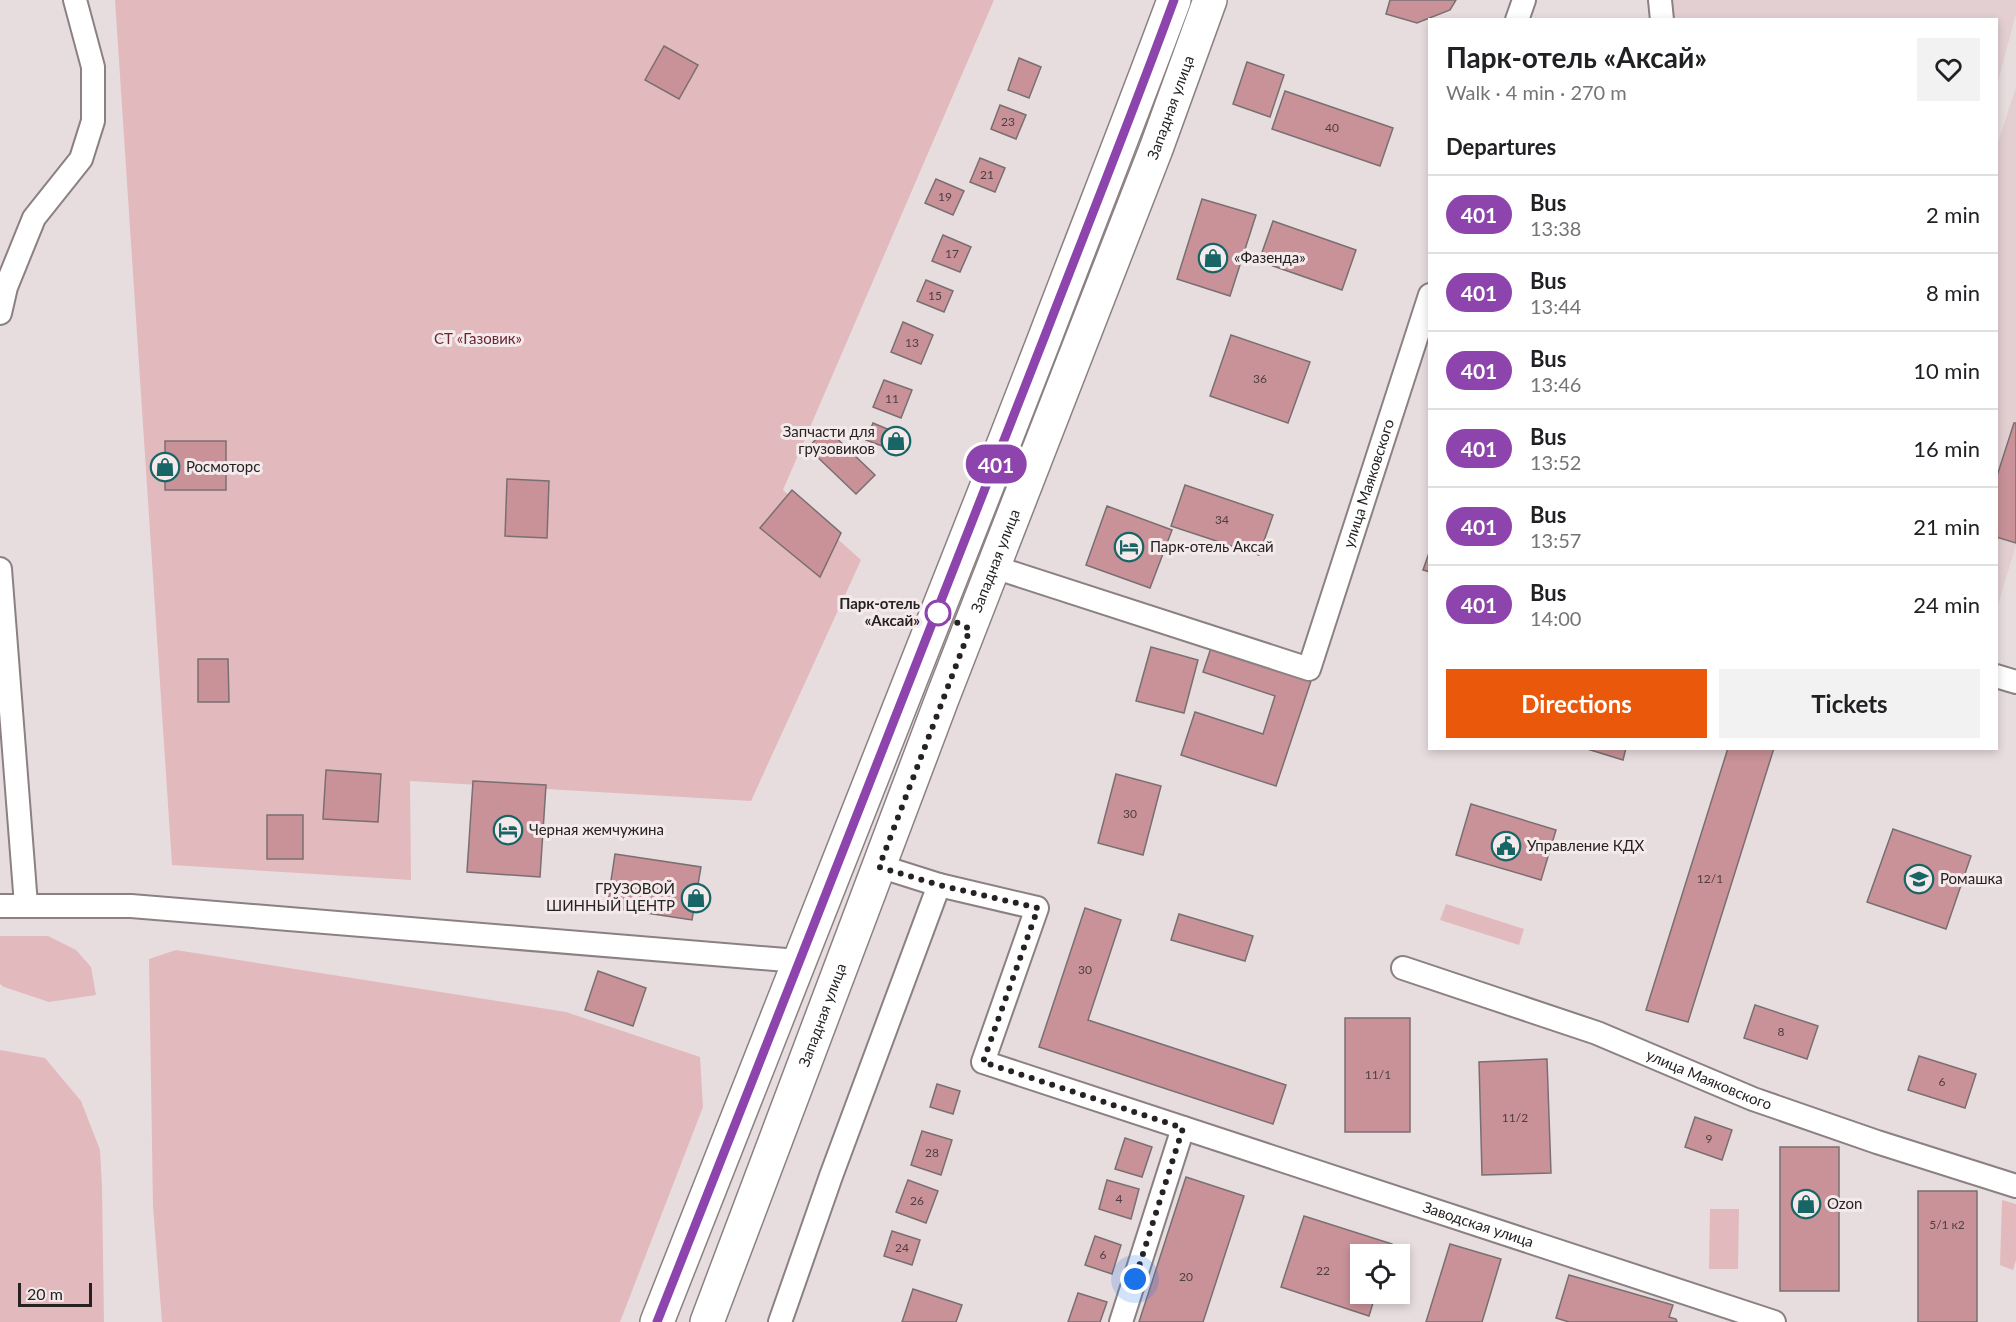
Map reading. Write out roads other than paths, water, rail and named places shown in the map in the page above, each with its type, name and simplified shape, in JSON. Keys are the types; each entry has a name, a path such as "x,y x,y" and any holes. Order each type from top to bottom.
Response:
{"main road":[{"path":"657,1322 798,961 907,692 1125,134 1174,0"},
{"name":"Западная улица","path":"707,1322 879,867 1156,149 1210,0"}],"street":[{"path":"0,313 6,287 33,218 81,159 93,121 93,67 75,0"},
{"path":"1518,18 1524,0"},
{"path":"1660,0 1662,18"},
{"name":"улица Маяковского","path":"994,567 1308,669 1428,301"},
{"path":"0,569 26,905"},
{"path":"1998,677 2016,682"},
{"name":"Заводская улица","path":"879,867 939,885 1038,908 983,1062 1774,1322"},
{"path":"780,1322 831,1176 939,885"},
{"path":"0,906 131,906 798,961"},
{"name":"улица Маяковского","path":"1403,969 1598,1033 1764,1103 2016,1186"},
{"path":"1121,1322 1183,1128"}],"place":[{"name":"«Фазенда»","path":"1213,258"},
{"name":"Запчасти для грузовиков","path":"896,441"},
{"name":"Росмоторс","path":"165,467"},
{"name":"Парк-отель Аксай","path":"1129,547"},
{"name":"Парк-отель «Аксай»","path":"938,613"},
{"name":"Черная жемчужина","path":"508,830"},
{"name":"Управление КДХ","path":"1506,846"},
{"name":"Ромашка","path":"1919,879"},
{"name":"ГРУЗОВОЙ ШИННЫЙ ЦЕНТР","path":"696,898"},
{"name":"Ozon","path":"1806,1204"}],"park label":[{"name":"СТ «Газовик»","path":"478,339"}]}
